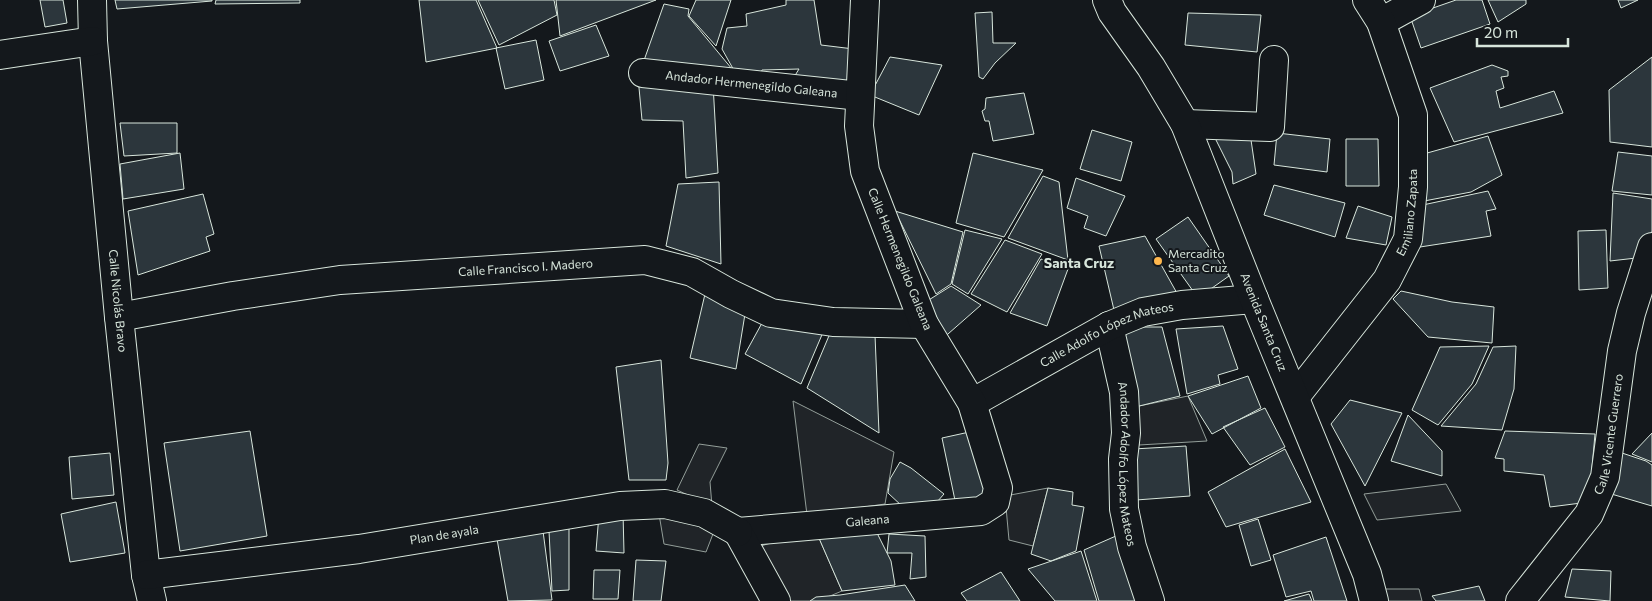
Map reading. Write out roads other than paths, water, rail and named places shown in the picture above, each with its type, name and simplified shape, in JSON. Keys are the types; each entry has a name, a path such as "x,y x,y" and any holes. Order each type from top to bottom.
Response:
{"street":[{"name":"Calle Nicolás Bravo","path":"92,0 93,41 119,317 149,588"},
{"name":"Calle Hermenegildo Galeana","path":"865,0 860,96 860,126 865,171 924,324 972,403 998,488 995,502"},
{"name":"Avenida Santa Cruz","path":"1107,0 1112,12 1150,67 1185,124 1254,299 1368,574 1374,601"},
{"path":"1374,11 1421,0"},
{"name":"Emiliano Zapata","path":"1295,397 1387,280 1408,239 1414,187 1414,115 1374,11"},
{"path":"0,55 93,41"},
{"path":"1185,124 1270,127 1274,60"},
{"name":"Andador Hermenegildo Galeana","path":"642,74 860,96"},
{"name":"Calle Vicente Guerrero","path":"1520,601 1589,514 1605,477 1622,351 1631,313 1652,247"},
{"name":"Calle Francisco I. Madero","path":"119,317 233,296 340,280 645,260 692,272 731,294 771,313 833,322 924,324"},
{"name":"Calle Adolfo López Mateos","path":"972,403 1109,326 1143,312 1182,305 1254,299"},
{"name":"Andador Adolfo López Mateos","path":"1109,326 1124,392 1126,432 1123,459 1124,509 1132,547 1150,601"},
{"name":"Galeana","path":"738,532 980,511 995,502"},
{"name":"Plan de ayala","path":"149,588 359,549 620,506 665,504 704,513 738,532"},
{"path":"738,532 776,601"}],"place":[{"name":"Mercadito Santa Cruz","path":"1158,261"}],"district":[{"name":"Santa Cruz","path":"1079,263"}]}
